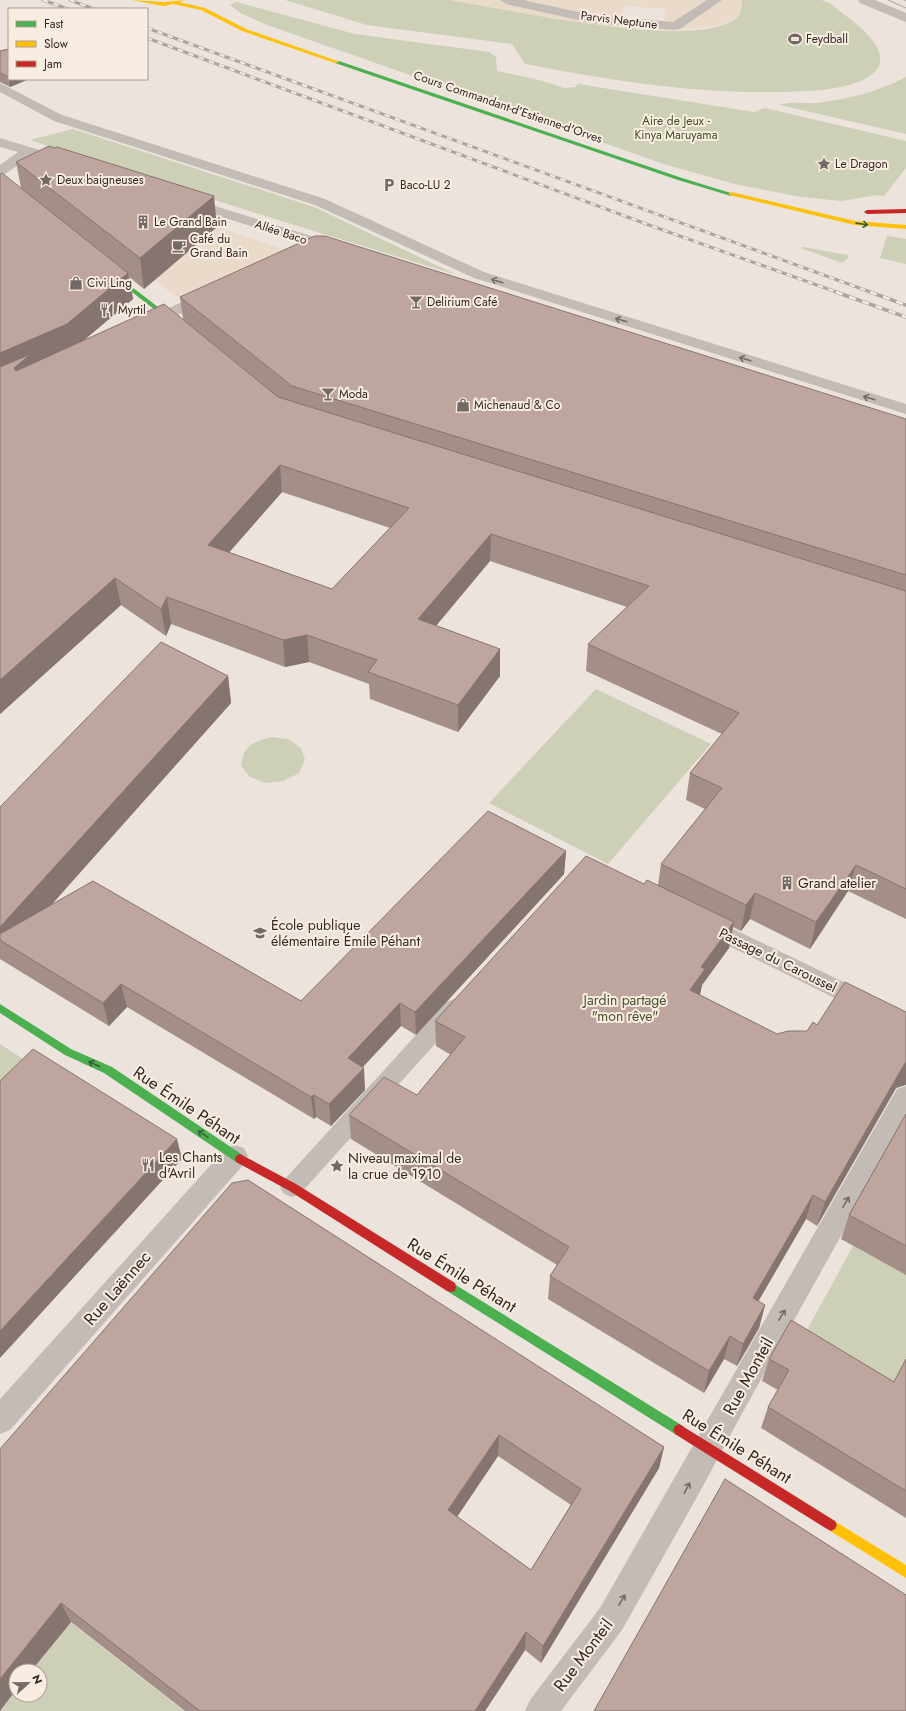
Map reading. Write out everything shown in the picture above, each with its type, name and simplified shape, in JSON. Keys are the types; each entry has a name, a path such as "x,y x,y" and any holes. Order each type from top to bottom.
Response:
{"main road":[{"name":"Cours Commandant-d'Estienne-d'Orves","path":"134,0 151,4 179,1 203,9 244,30 295,48 680,179 733,195 856,223 906,227"},
{"name":"Cours Commandant-d'Estienne-d'Orves","path":"197,0 203,9"},
{"name":"Cours Commandant-d'Estienne-d'Orves","path":"810,212 906,211"},
{"path":"104,267 165,315 184,333"},
{"name":"Rue Émile Péhant","path":"0,1008 68,1052 108,1070 235,1156 292,1187 709,1447 906,1572"}],"street":[{"name":"Parvis Neptune","path":"506,0 592,19 636,24 675,26 716,0"},
{"name":"Parvis Neptune","path":"552,10 568,0"},
{"path":"864,0 906,18"},
{"name":"Parvis Neptune","path":"666,15 684,20"},
{"path":"0,142 75,165"},
{"path":"2,168 30,151"},
{"name":"Allée Baco","path":"172,196 314,242 350,252"},
{"path":"301,251 314,242"},
{"path":"136,328 220,290"},
{"name":"Passage du Caroussel","path":"687,915 906,1023"},
{"name":"Rue Monteil","path":"541,1711 611,1619 906,1096"},
{"name":"Rue Laënnec","path":"0,1420 235,1156"}],"lane":[{"path":"0,87 58,118 320,202 479,275 906,409"},
{"path":"292,1187 468,993"}],"green space":[{"path":"285,0 449,0 601,25 647,30 688,31 720,26 740,14 742,0 821,0 834,6 864,31 878,49 880,58 878,67 871,75 858,82 830,89 749,92 717,91 652,85 525,64 512,44 367,25"},
{"name":"Aire de Jeux - Kinya Maruyama","path":"236,2 355,34 489,52 496,57 497,71 539,80 564,88 576,87 578,84 754,112 765,108 906,141 906,168 884,196 876,195 842,201 801,197 735,184 667,165 270,26 242,14 230,5"},
{"path":"906,77 906,134 780,105 793,103 817,103 851,97 885,87"},
{"path":"73,129 314,207 457,275 233,206 30,140"},
{"path":"887,236 906,239 906,264 880,258"},
{"path":"801,248 848,255 848,258 842,263"},
{"path":"596,689 711,744 608,864 489,803"},
{"path":"271,737 288,739 301,748 305,760 299,773 284,781 265,783 250,777 241,766 244,753 250,746"},
{"path":"0,1044 40,1070 0,1109"},
{"path":"853,1246 906,1275 906,1361 884,1403 796,1350"},
{"path":"70,1622 184,1711 0,1711 8,1700 8,1703 48,1703 48,1663 37,1663"}],"shaded area":[{"path":"449,0 742,0 738,17 719,25 694,29 641,30 561,20","holes":["624,6 666,9 664,21 622,18"]},
{"path":"218,227 288,251 181,300 139,269 200,242"}],"building":[{"path":"8,49 8,77 0,73 0,51"},
{"path":"49,146 54,148 57,147 214,196 140,258 16,162"},
{"path":"2,173 128,273 67,324 0,353 0,174"},
{"path":"315,236 325,236 906,419 906,575 292,386 180,297"},
{"path":"164,304 278,397 906,591 906,889 856,865 816,922 755,893 746,905 661,864 722,788 690,773 739,713 588,644 649,586 491,534 418,619 500,649 458,705 368,672 377,660 307,635 283,640 167,597 161,609 115,578 0,680 0,367 31,354 14,368 16,371","holes":["280,465 409,508 332,589 208,545"]},
{"path":"161,642 228,676 0,927 0,807"},
{"path":"488,811 566,851 415,1012 400,1003 348,1058 364,1068 329,1104 314,1095 311,1097 121,984 103,1003 0,940 0,934 93,881 301,1001"},
{"path":"586,856 644,884 647,880 734,922 701,967 705,969 690,990 777,1034 788,1031 807,1031 813,1022 817,1025 845,982 906,1012 906,1063 825,1202 813,1195 753,1298 765,1305 743,1344 730,1336 709,1371 550,1276 569,1247 349,1115 384,1077 417,1095 465,1037 435,1021"},
{"path":"33,1049 177,1139 0,1331 0,1081"},
{"path":"906,1114 906,1246 849,1215"},
{"path":"248,1180 664,1447 543,1646 526,1632 475,1711 200,1711 61,1603 13,1663 8,1663 8,1669 0,1679 0,1449 232,1183","holes":["499,1435 581,1489 531,1570 448,1510"]},
{"path":"791,1320 894,1382 906,1359 906,1491 768,1407 789,1370 769,1359"},
{"path":"725,1479 906,1595 906,1711 594,1711"}],"tram line":[{"path":"888,0 906,8"}],"railway":[{"path":"43,0 65,8"},
{"path":"70,0 91,8"},
{"path":"148,28 873,293"},
{"path":"148,38 649,225 839,293"},
{"path":"836,292 906,317"},
{"path":"870,292 906,305"}],"traffic: fast":[{"path":"337,62 680,179 731,194"},
{"path":"108,271 165,315 177,328"},
{"path":"0,1008 68,1052 108,1070 240,1159"},
{"path":"451,1287 679,1430"}],"traffic: slow":[{"path":"134,0 164,4 183,0"},
{"path":"175,3 203,9 244,30 337,62"},
{"path":"731,194 855,223 906,227"},
{"path":"831,1525 906,1572"}],"traffic: jam":[{"path":"867,212 906,211"},
{"path":"240,1159 292,1187 451,1287"},
{"path":"679,1430 831,1525"}],"place":[{"name":"Feydball","path":"795,39"},
{"name":"Le Dragon","path":"824,164"},
{"name":"Deux baigneuses","path":"46,180"},
{"name":"Baco-LU 2","path":"389,185"},
{"name":"Le Grand Bain","path":"143,222"},
{"name":"Café du Grand Bain","path":"179,246"},
{"name":"Civi Ling","path":"76,283"},
{"name":"Delirium Café","path":"416,302"},
{"name":"Myrtil","path":"107,310"},
{"name":"Moda","path":"328,394"},
{"name":"Michenaud & Co","path":"463,405"},
{"name":"Grand atelier","path":"787,883"},
{"name":"École publique élémentaire Émile Péhant","path":"260,933"},
{"name":"Les Chants d'Avril","path":"148,1165"},
{"name":"Niveau maximal de la crue de 1910","path":"337,1166"}],"park label":[{"name":"Jardin partagé \"mon rêve\"","path":"625,1008"}]}
